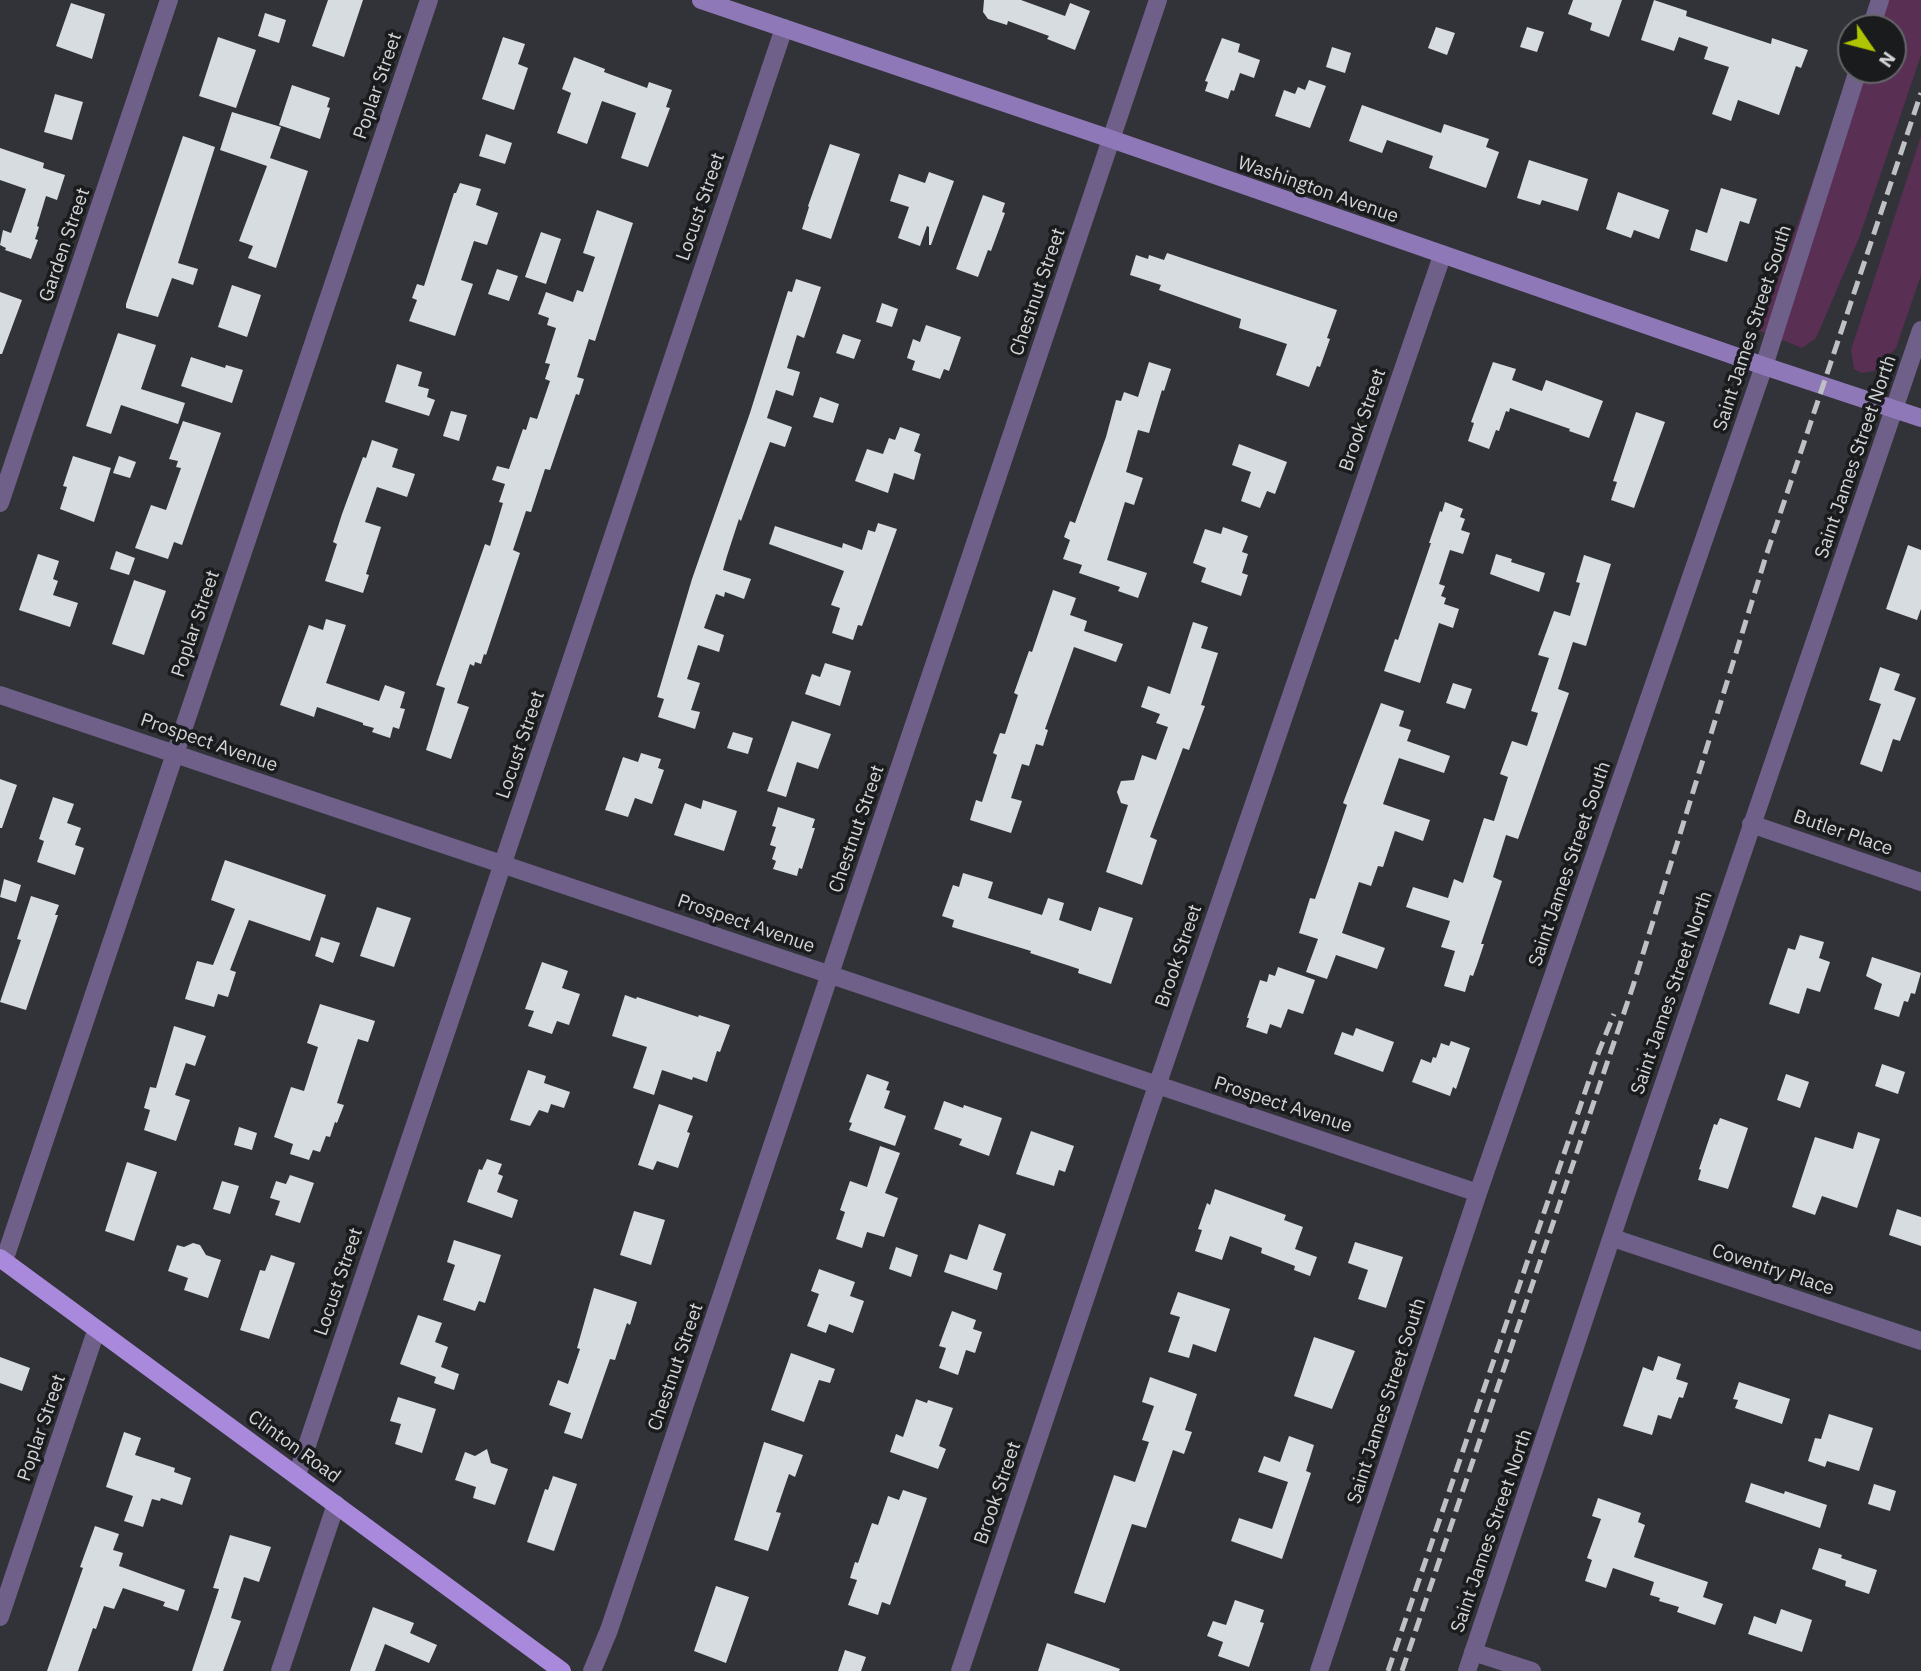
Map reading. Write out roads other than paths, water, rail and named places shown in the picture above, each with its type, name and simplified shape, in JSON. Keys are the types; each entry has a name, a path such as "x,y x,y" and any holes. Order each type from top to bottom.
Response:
{"main road":[{"name":"Washington Avenue","path":"701,0 1921,418"},
{"name":"Clinton Road","path":"2,1259 96,1331 562,1671"}],"street":[{"name":"Garden Street","path":"0,503 169,0"},
{"name":"Poplar Street","path":"2,1259 429,0"},
{"name":"Chestnut Street","path":"592,1671 609,1630 1158,0"},
{"name":"Locust Street","path":"296,1475 784,28"},
{"name":"Saint James Street South","path":"1319,1671 1478,1192 1764,366 1854,84"},
{"name":"Brook Street","path":"960,1671 1157,1085 1442,256"},
{"name":"Saint James Street North","path":"1467,1671 1921,330"},
{"name":"Prospect Avenue","path":"0,695 1478,1192"},
{"name":"Butler Place","path":"1752,824 1921,882"},
{"name":"Coventry Place","path":"1613,1238 1921,1341"},
{"name":"Poplar Street","path":"0,1617 96,1331"},
{"path":"280,1671 336,1504"},
{"path":"1473,1652 1532,1671"}],"railway":[{"path":"1402,1671 1633,986 1766,556 1921,93"},
{"path":"1388,1671 1599,1051 1614,1014"}]}
